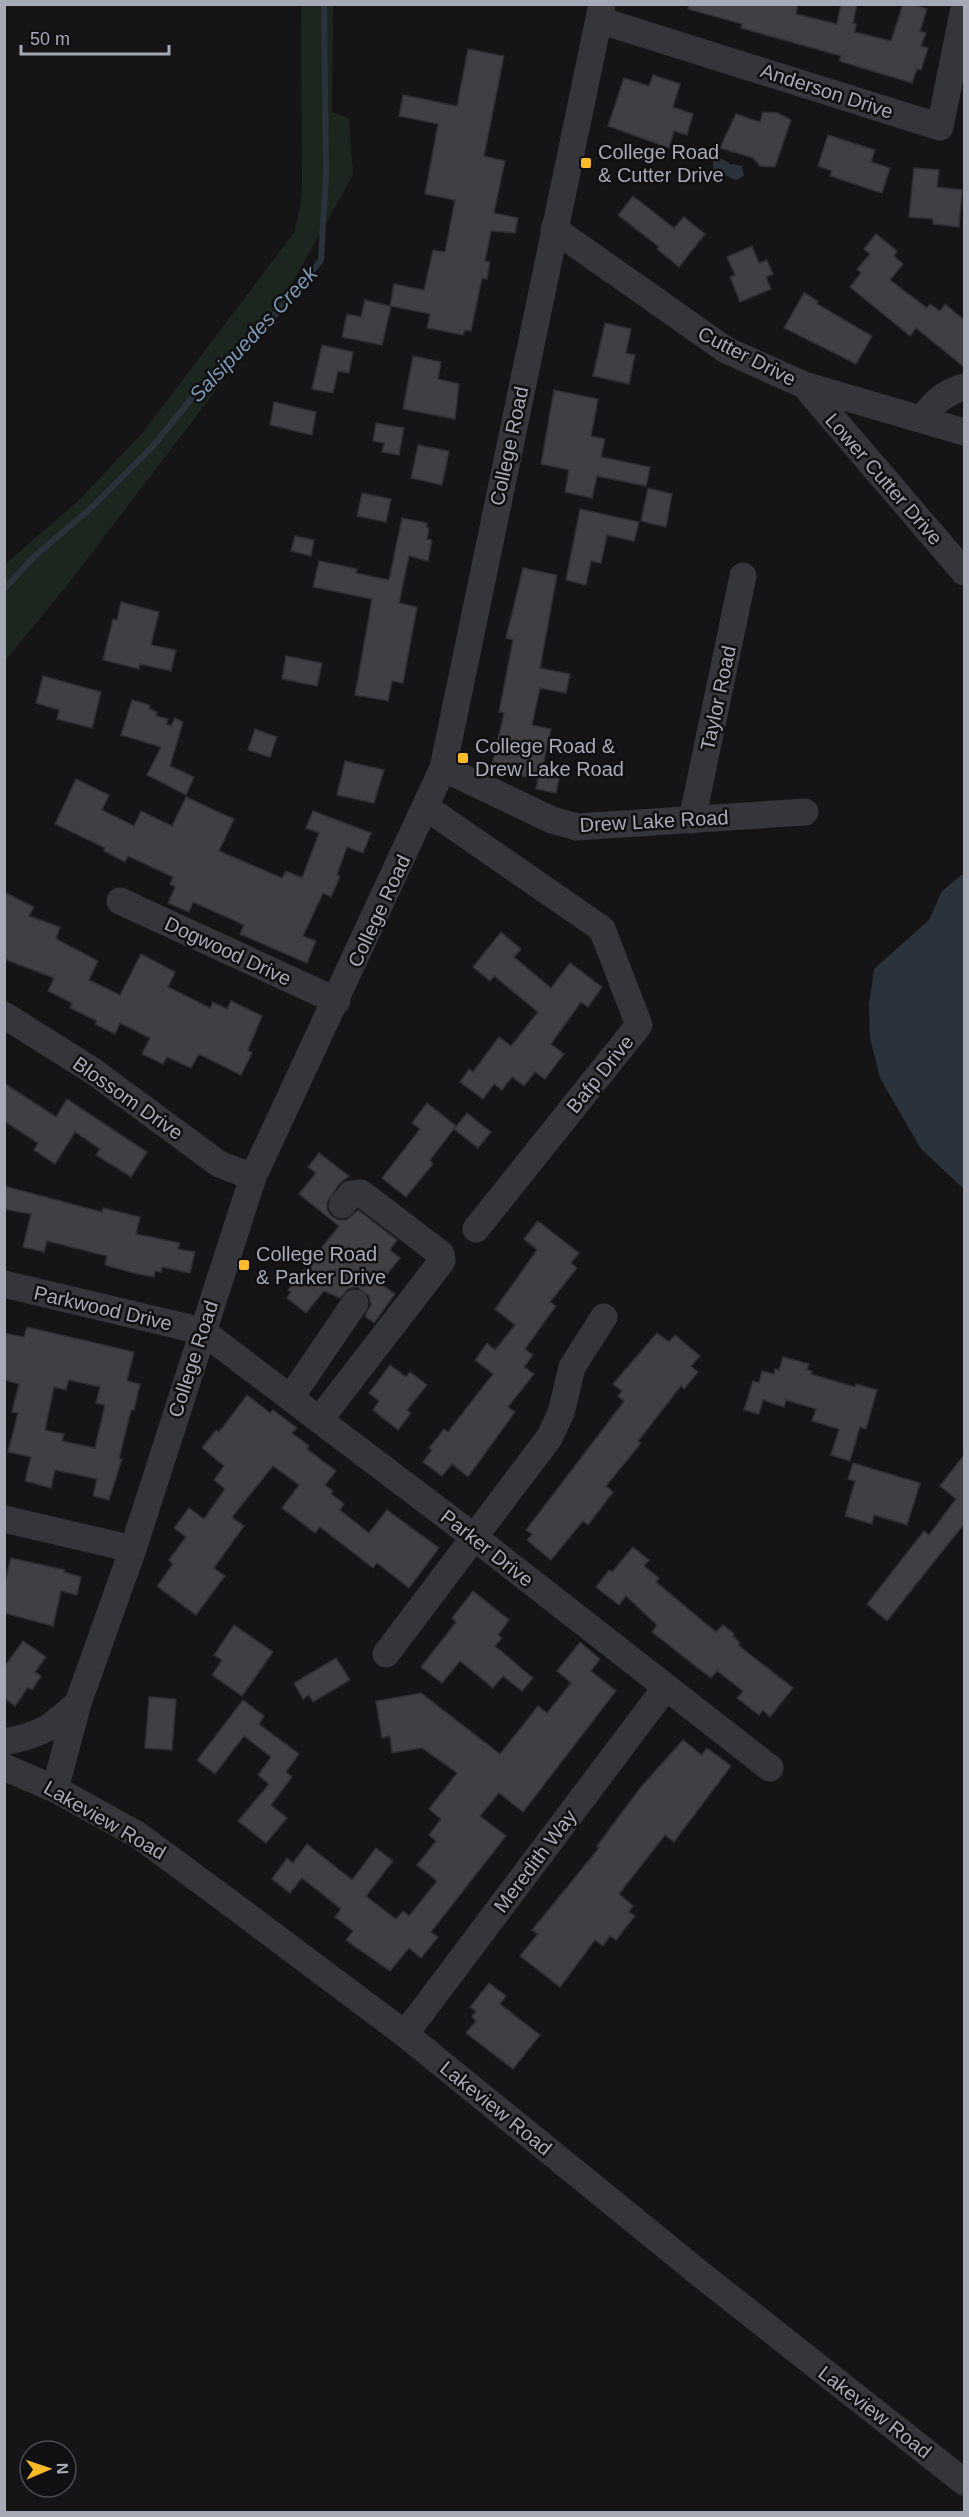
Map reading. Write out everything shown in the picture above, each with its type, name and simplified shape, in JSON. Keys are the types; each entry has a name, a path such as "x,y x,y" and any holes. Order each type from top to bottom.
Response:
{"street":[{"name":"Anderson Drive","path":"601,12 940,127 964,8"},
{"name":"College Road","path":"56,1789 78,1703 133,1549 253,1177 427,808 443,768 601,12"},
{"name":"Cutter Drive","path":"554,229 711,341 804,385 964,432"},
{"name":"Lower Cutter Drive","path":"804,385 964,572"},
{"path":"922,419 935,401 950,391 964,387"},
{"name":"Taylor Road","path":"692,820 743,576"},
{"name":"Drew Lake Road","path":"443,768 552,820 577,827 806,812"},
{"name":"Bafp Drive","path":"427,808 602,929 639,1025 476,1229"},
{"name":"Dogwood Drive","path":"120,901 337,1001"},
{"name":"Blossom Drive","path":"4,1015 93,1071 219,1164 253,1177"},
{"path":"320,1419 442,1261 441,1254 361,1193 351,1194 342,1205"},
{"name":"Parkwood Drive","path":"4,1284 202,1331"},
{"path":"291,1397 354,1303"},
{"path":"386,1654 549,1438 561,1413 572,1367 604,1317"},
{"name":"Parker Drive","path":"202,1331 474,1537 770,1768"},
{"path":"4,1518 133,1549"},
{"name":"Meredith Way","path":"405,2034 666,1687"},
{"path":"4,1742 29,1737 50,1728 78,1703"},
{"name":"Lakeview Road","path":"4,1767 56,1789 138,1835 405,2034 704,2277 964,2482"}],"shaded area":[{"path":"301,5 333,5 332,112 349,118 353,175 278,309 69,583 5,661 5,564 77,502 144,431 295,231 302,194"},
{"path":"721,158 730,164 742,166 744,176 736,180 713,170 713,160"},
{"path":"964,873 964,1189 921,1149 880,1078 870,1038 869,1005 874,969 929,920 942,891"}],"building":[{"path":"689,4 798,4 796,14 837,24 841,4 857,4 853,23 856,24 855,32 891,41 903,4 912,4 927,9 920,31 926,33 921,46 928,48 921,70 917,69 912,83 839,61 841,56 741,28 742,24 688,9"},
{"path":"468,49 504,56 484,156 505,161 494,213 518,218 515,233 491,231 485,261 490,262 487,279 482,278 471,331 465,330 463,335 427,328 430,314 391,306 382,345 342,337 347,314 361,317 365,300 390,306 394,284 424,290 433,250 445,252 455,200 425,194 438,124 399,116 403,95 457,106"},
{"path":"653,75 680,84 673,107 693,114 687,135 674,131 669,148 608,126 624,78 649,86"},
{"path":"763,112 778,113 791,120 775,167 760,166 753,158 720,148 736,114 760,122"},
{"path":"828,135 875,150 871,162 890,168 882,193 830,176 832,171 818,166"},
{"path":"914,168 939,170 937,187 962,190 959,227 933,224 933,219 909,217"},
{"path":"633,196 674,228 684,217 705,234 679,267 657,249 659,247 618,215"},
{"path":"876,234 897,251 894,256 903,264 890,280 927,308 930,304 940,311 945,304 964,320 964,367 916,328 910,336 850,287 861,273 857,269 870,254 864,249"},
{"path":"752,246 759,263 767,260 773,274 766,277 771,289 740,302 730,277 735,275 727,257"},
{"path":"804,293 818,301 817,304 872,336 856,364 784,328"},
{"path":"605,323 631,329 626,353 635,355 629,384 593,376"},
{"path":"322,345 353,352 349,373 338,371 333,393 312,389"},
{"path":"413,356 441,362 438,379 459,384 455,419 403,409"},
{"path":"554,390 598,399 591,436 605,439 601,457 650,467 646,486 597,476 592,498 565,492 569,470 541,464"},
{"path":"274,402 316,412 312,435 270,425"},
{"path":"376,423 404,428 399,455 382,452 384,443 373,441"},
{"path":"418,445 449,451 442,485 411,478"},
{"path":"648,488 672,494 666,527 641,521"},
{"path":"362,493 391,499 386,522 357,516"},
{"path":"580,509 639,522 634,541 607,535 601,563 591,561 586,585 566,580"},
{"path":"402,518 427,523 426,527 429,528 427,539 432,540 428,561 409,556 399,603 417,607 403,683 392,681 388,701 355,695 372,599 313,587 319,561 357,569 356,573 389,580"},
{"path":"295,536 314,540 311,556 291,551"},
{"path":"523,568 557,575 540,668 570,674 566,693 540,688 532,725 551,729 542,770 560,774 556,793 536,789 538,779 491,770 504,713 499,712 513,640 506,638"},
{"path":"121,602 159,612 151,645 176,650 171,671 140,664 139,669 103,660 113,619 117,620"},
{"path":"286,656 322,663 317,686 282,679"},
{"path":"43,676 101,692 92,728 57,719 59,710 36,703"},
{"path":"132,700 150,705 149,709 157,712 156,716 168,719 166,724 171,726 175,718 183,722 170,766 194,777 186,795 147,775 161,747 121,735"},
{"path":"255,729 277,737 270,757 248,750"},
{"path":"345,761 384,770 374,803 337,795"},
{"path":"76,779 109,795 102,810 134,826 141,811 172,826 186,797 234,819 219,851 282,878 286,871 302,878 319,833 306,828 313,811 371,833 363,853 347,847 337,875 340,876 331,897 323,893 303,936 316,941 307,963 240,934 244,925 193,902 189,912 168,903 175,887 170,884 173,877 128,856 125,862 104,851 105,848 55,824"},
{"path":"4,892 34,907 29,916 60,927 56,939 98,961 89,980 120,995 141,954 175,972 168,987 210,1008 213,1002 227,1009 231,1001 262,1016 248,1050 252,1053 241,1075 199,1054 191,1068 167,1057 163,1064 142,1054 150,1038 120,1023 115,1034 95,1024 97,1021 70,1008 72,1003 48,991 54,978 4,959"},
{"path":"501,932 521,949 514,957 551,988 570,963 602,987 588,1007 581,1002 551,1044 564,1054 545,1079 535,1072 524,1086 512,1077 502,1090 494,1084 483,1099 460,1082 469,1069 473,1072 499,1037 511,1046 538,1012 494,976 490,981 473,967"},
{"path":"4,1083 56,1117 67,1099 147,1152 131,1177 96,1155 100,1149 75,1132 55,1164 34,1150 38,1143 4,1121"},
{"path":"427,1103 456,1126 430,1160 433,1164 406,1197 382,1178 420,1129 412,1123"},
{"path":"467,1113 491,1132 478,1148 454,1129"},
{"path":"319,1153 349,1176 339,1184 327,1202 327,1210 332,1217 347,1220 358,1210 397,1240 390,1250 400,1258 380,1283 395,1294 374,1323 365,1316 371,1305 369,1296 357,1287 348,1289 340,1298 324,1291 306,1313 287,1298 291,1292 288,1290 339,1226 299,1194 316,1173 308,1167"},
{"path":"4,1186 102,1212 103,1208 140,1217 136,1234 180,1243 178,1249 195,1252 190,1273 162,1267 161,1272 155,1271 154,1277 134,1273 105,1265 107,1256 47,1241 44,1252 23,1247 31,1214 4,1209"},
{"path":"538,1221 579,1253 571,1263 577,1268 550,1302 556,1306 525,1349 533,1355 524,1367 534,1374 508,1407 515,1412 468,1477 452,1464 442,1476 423,1462 432,1450 429,1448 444,1429 448,1432 493,1374 475,1360 487,1343 495,1350 515,1325 495,1309 537,1250 524,1239"},
{"path":"27,1327 134,1352 127,1381 140,1384 134,1410 131,1410 119,1459 122,1459 109,1500 93,1496 97,1479 55,1470 51,1488 25,1481 31,1457 8,1452 18,1413 12,1412 19,1384 4,1380 4,1333 24,1337","holes":["69,1380 100,1387 96,1403 105,1405 95,1448 62,1441 64,1434 45,1430 54,1387 66,1390"]},
{"path":"657,1333 669,1342 675,1335 700,1356 691,1366 698,1372 684,1389 681,1386 638,1441 641,1443 606,1486 613,1492 588,1525 583,1521 551,1560 527,1540 532,1534 526,1530 624,1401 618,1396 622,1391 613,1384"},
{"path":"783,1357 809,1364 807,1370 812,1371 811,1374 855,1387 856,1384 877,1390 866,1429 860,1427 850,1461 831,1455 839,1429 812,1421 816,1409 786,1400 784,1407 763,1400 759,1414 744,1410 753,1381 759,1383 762,1371 774,1374 775,1369 779,1370"},
{"path":"390,1365 406,1377 410,1372 427,1385 407,1410 411,1413 398,1430 373,1410 379,1401 369,1393"},
{"path":"247,1395 270,1413 273,1410 297,1428 292,1433 309,1446 307,1449 336,1471 325,1485 333,1491 331,1494 344,1504 340,1510 369,1533 387,1510 439,1548 409,1588 377,1563 373,1568 320,1527 315,1533 282,1508 299,1485 273,1466 232,1517 244,1526 214,1568 225,1576 196,1615 157,1586 173,1564 169,1560 186,1537 174,1528 189,1508 204,1519 225,1489 214,1480 224,1466 202,1448 216,1430 219,1432"},
{"path":"964,1455 964,1524 887,1621 867,1604 924,1531 929,1535 956,1499 940,1486"},
{"path":"853,1463 920,1483 907,1525 874,1515 872,1524 845,1516 855,1481 848,1479"},
{"path":"633,1547 649,1560 644,1566 659,1578 656,1582 716,1632 723,1625 734,1634 733,1636 740,1643 738,1645 793,1688 770,1717 763,1710 759,1715 737,1698 743,1691 717,1671 711,1678 652,1632 657,1625 626,1596 619,1605 596,1587 609,1570 612,1572"},
{"path":"11,1558 65,1570 64,1572 81,1577 77,1595 61,1591 53,1626 4,1613 4,1586"},
{"path":"473,1591 509,1620 498,1635 502,1638 495,1646 533,1678 522,1691 503,1676 493,1688 460,1661 442,1683 421,1667 456,1622 452,1618"},
{"path":"234,1625 273,1652 242,1696 212,1675 222,1660 214,1655"},
{"path":"23,1641 46,1657 35,1672 41,1676 32,1690 28,1687 15,1706 4,1698 4,1667"},
{"path":"580,1642 600,1659 591,1671 616,1691 523,1812 499,1793 480,1816 506,1836 431,1932 438,1937 421,1958 409,1948 390,1971 346,1940 353,1931 335,1917 341,1909 302,1878 290,1893 272,1879 287,1858 293,1863 307,1844 352,1880 376,1848 393,1861 366,1896 396,1919 403,1911 409,1916 437,1881 417,1865 436,1841 429,1835 441,1819 429,1809 457,1773 422,1748 392,1753 390,1736 382,1738 376,1701 421,1693 500,1754 538,1706 547,1713 571,1683 557,1671"},
{"path":"336,1658 350,1680 313,1702 309,1695 303,1699 294,1683"},
{"path":"149,1697 176,1699 172,1750 145,1748"},
{"path":"243,1700 264,1716 259,1724 299,1754 286,1772 292,1777 271,1805 287,1818 266,1843 238,1821 269,1784 258,1775 271,1757 244,1736 215,1774 197,1760"},
{"path":"683,1740 702,1755 707,1748 731,1766 674,1842 665,1835 619,1894 633,1906 629,1912 635,1916 616,1940 610,1936 603,1946 595,1940 560,1987 520,1956 538,1934 532,1930 599,1848 597,1846 641,1787"},
{"path":"489,1983 506,1996 500,2004 540,2035 513,2069 466,2033 476,2021 472,2017 476,2011 470,2007"}],"waterway":[{"name":"Salsipuedes Creek","path":"4,589 35,556 91,508 153,446 201,387 265,327 321,260 326,174 324,4"}],"place":[{"name":"College Road & Cutter Drive","path":"586,163"},
{"name":"College Road & Drew Lake Road","path":"463,758"},
{"name":"College Road & Parker Drive","path":"244,1265"}]}
